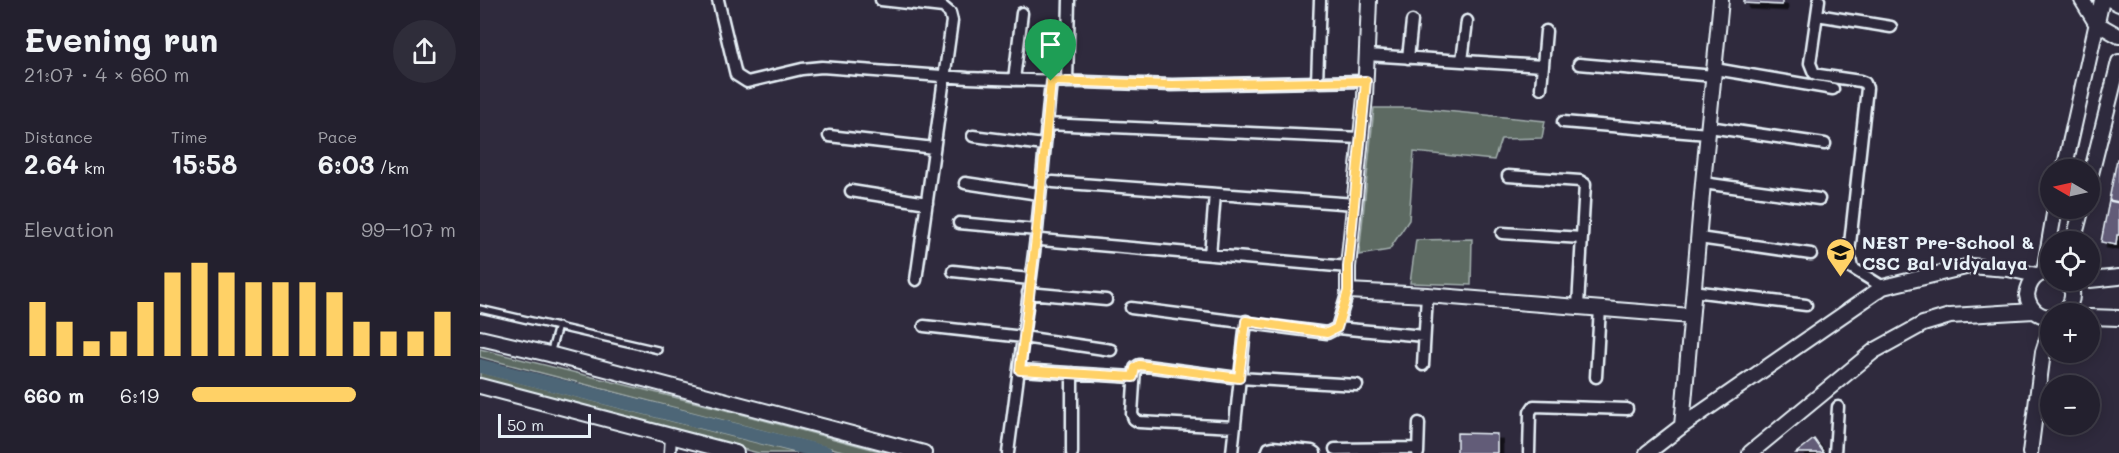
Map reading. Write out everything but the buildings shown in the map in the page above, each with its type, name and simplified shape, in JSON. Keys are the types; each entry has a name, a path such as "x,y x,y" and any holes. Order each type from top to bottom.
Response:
{"street":[{"path":"718,0 736,75 747,82 802,69 822,67 945,77 1172,85 1366,81"},
{"path":"880,0 943,7 950,13 952,21 916,280"},
{"path":"1067,82 1069,0"},
{"path":"1317,82 1320,0"},
{"path":"1337,328 1348,291 1348,267 1366,81 1369,0"},
{"path":"1682,426 1721,0"},
{"path":"1819,0 1810,63 1814,73 1860,81 1865,83 1867,88 1850,261 1857,273 1883,287"},
{"path":"2082,0 2096,23 2119,36"},
{"path":"2066,159 2102,0"},
{"path":"2111,0 2119,4"},
{"path":"1014,80 1022,13"},
{"path":"1817,15 1891,27"},
{"path":"1408,58 1412,21"},
{"path":"1462,61 1467,21"},
{"path":"1541,88 1546,31"},
{"path":"1366,55 1543,66"},
{"path":"2095,159 2119,62"},
{"path":"1579,64 1714,73 1833,89"},
{"path":"1008,453 1028,293 1039,235 1039,194 1051,81"},
{"path":"1563,122 1708,131 1825,144"},
{"path":"1046,124 1361,138"},
{"path":"829,136 934,148"},
{"path":"973,136 1044,145"},
{"path":"1508,176 1580,181 1585,184 1578,306"},
{"path":"1053,182 1355,204"},
{"path":"965,183 1039,194"},
{"path":"1703,183 1818,199"},
{"path":"851,191 927,202"},
{"path":"1209,255 1215,194"},
{"path":"959,223 1209,255 1348,267"},
{"path":"1502,233 1582,238"},
{"path":"1699,238 1811,254"},
{"path":"1647,453 1682,426 1883,287 1970,266 2040,273"},
{"path":"953,271 1030,279"},
{"path":"2040,275 2031,280 2027,295 2040,313"},
{"path":"2100,279 2119,277"},
{"path":"1348,291 1691,316"},
{"path":"1693,291 1806,305"},
{"path":"1028,293 1106,300"},
{"path":"1423,365 1427,295"},
{"path":"1131,308 1327,333 1337,328 1424,336"},
{"path":"1596,376 1600,308"},
{"path":"1750,453 1874,351 1923,324 1950,316 2040,314"},
{"path":"2100,317 2119,318"},
{"path":"1232,453 1246,321"},
{"path":"924,326 1111,350"},
{"path":"480,338 549,354 924,453"},
{"path":"2030,453 2041,363"},
{"path":"1235,427 1139,422 1131,414 1135,368 1139,365 1239,378 1357,385"},
{"path":"1020,370 1133,377"},
{"path":"1072,373 1072,453"},
{"path":"480,386 736,453"},
{"path":"1529,453 1530,412 1534,406 1627,409"},
{"path":"1835,453 1838,407"},
{"path":"1335,449 1418,451 1419,423"},
{"path":"670,453 671,435"},
{"path":"1267,453 1269,448 1273,447 1316,453"}],"lane":[{"path":"480,309 657,350"},
{"path":"549,354 558,326"}],"shaded area":[{"path":"1374,108 1415,108 1545,121 1542,138 1501,139 1494,160 1414,152 1409,220 1389,250 1359,255"},
{"path":"1472,239 1471,285 1410,283 1416,240"},
{"path":"480,349 887,453 851,453 818,445 480,357"},
{"path":"480,372 797,453 758,453 480,380"}],"waterway":[{"path":"480,366 826,453"}],"place":[{"name":"NEST Pre-School & CSC Bal Vidyalaya","path":"1841,278"}],"route":[{"path":"1051,81 1172,85 1366,81 1348,267 1348,291 1337,328 1327,333 1246,321 1239,378 1139,365 1135,368 1133,377 1020,370 1037,230 1051,81"}]}
